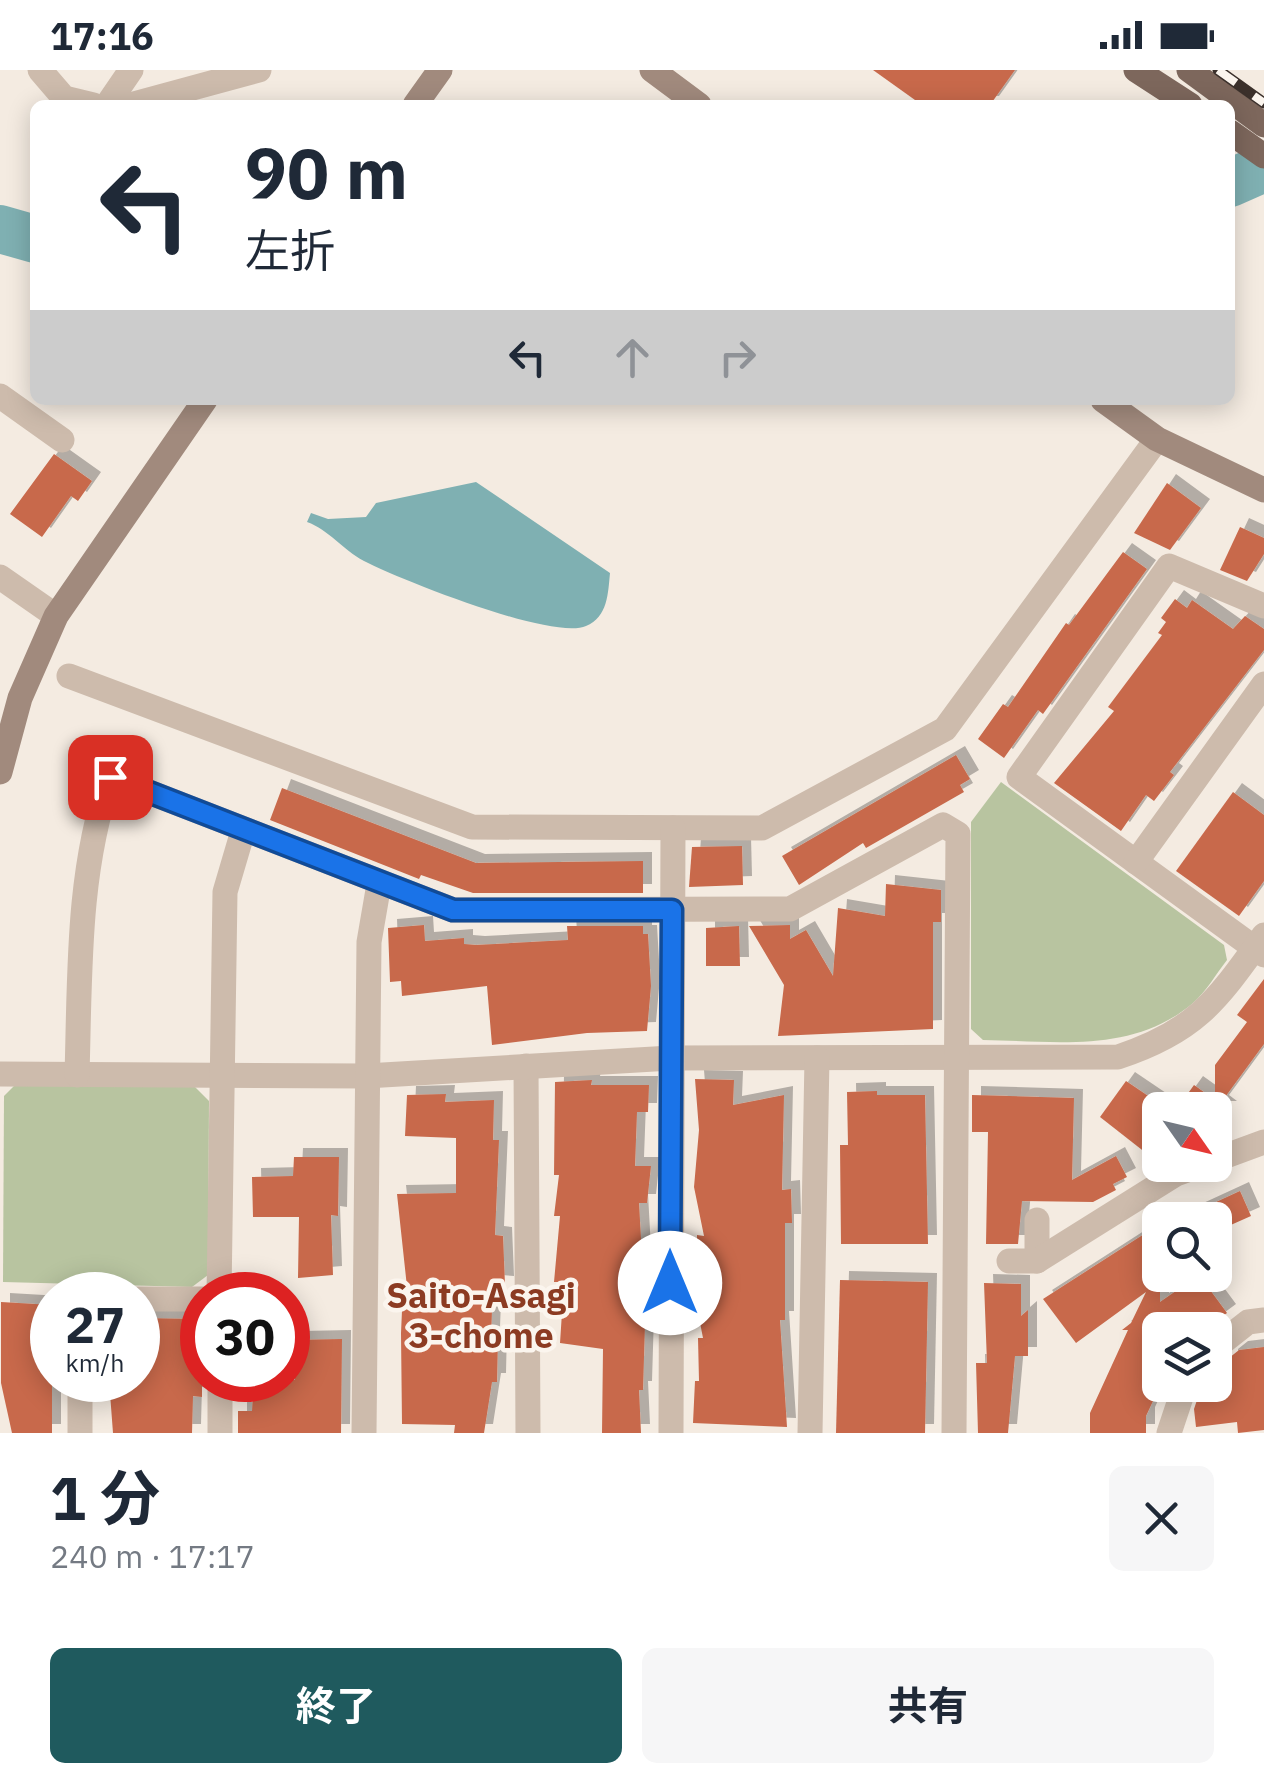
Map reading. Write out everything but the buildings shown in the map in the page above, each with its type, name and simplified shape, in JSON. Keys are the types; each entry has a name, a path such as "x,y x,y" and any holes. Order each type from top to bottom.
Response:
{"main road":[{"path":"1136,70 1182,100"},
{"path":"1189,70 1231,100"},
{"path":"1235,103 1264,124"},
{"path":"1235,136 1264,156"}],"street":[{"path":"40,70 64,98 72,100"},
{"path":"110,100 131,70"},
{"path":"148,100 259,70"},
{"path":"419,100 440,70"},
{"path":"652,70 692,100"},
{"path":"0,396 62,440"},
{"path":"0,772 20,698 56,616 202,405"},
{"path":"1110,405 1158,438 1264,490"},
{"path":"69,676 472,827 762,828 946,728 1158,438"},
{"path":"0,1074 366,1076 670,1058 1118,1057 1166,1042 1208,1008 1261,946 1020,777 1169,566 1264,606"},
{"path":"0,577 56,616"},
{"path":"1136,862 1264,684"},
{"path":"77,1074 80,946 92,828 110,777 453,910 790,909 943,824 958,834 954,1433"},
{"path":"670,1433 673,828"},
{"path":"219,1272 225,892 243,831"},
{"path":"364,1433 369,942 379,884"},
{"path":"810,1433 817,1058"},
{"path":"526,1066 528,1433"},
{"path":"1232,1154 1264,1142"},
{"path":"1009,1261 1037,1260 1163,1182"},
{"path":"1037,1220 1037,1260"},
{"path":"1232,1335 1248,1322 1264,1320"},
{"path":"80,1402 80,1433"},
{"path":"220,1402 220,1433"},
{"path":"1169,1433 1179,1402"}],"green space":[{"path":"1001,782 1224,945 1227,960 1193,1003 1145,1030 1093,1041 983,1040 971,1029 971,822"},
{"path":"17,1083 193,1085 209,1101 208,1272 180,1272 180,1287 160,1286 160,1272 30,1272 30,1283 3,1282 4,1096"}],"water":[{"path":"476,482 610,573 606,604 599,617 586,626 568,628 542,625 476,606 364,561 307,522 311,513 328,519 366,517 376,503"}],"waterway":[{"path":"1235,181 1264,168"},
{"path":"0,229 30,238"}],"railway":[{"path":"1218,70 1264,103"}],"district":[{"name":"Saito-Asagi 3-chome","path":"481,1315"}],"route":[{"path":"110,777 453,910 672,910 670,1283"}]}
